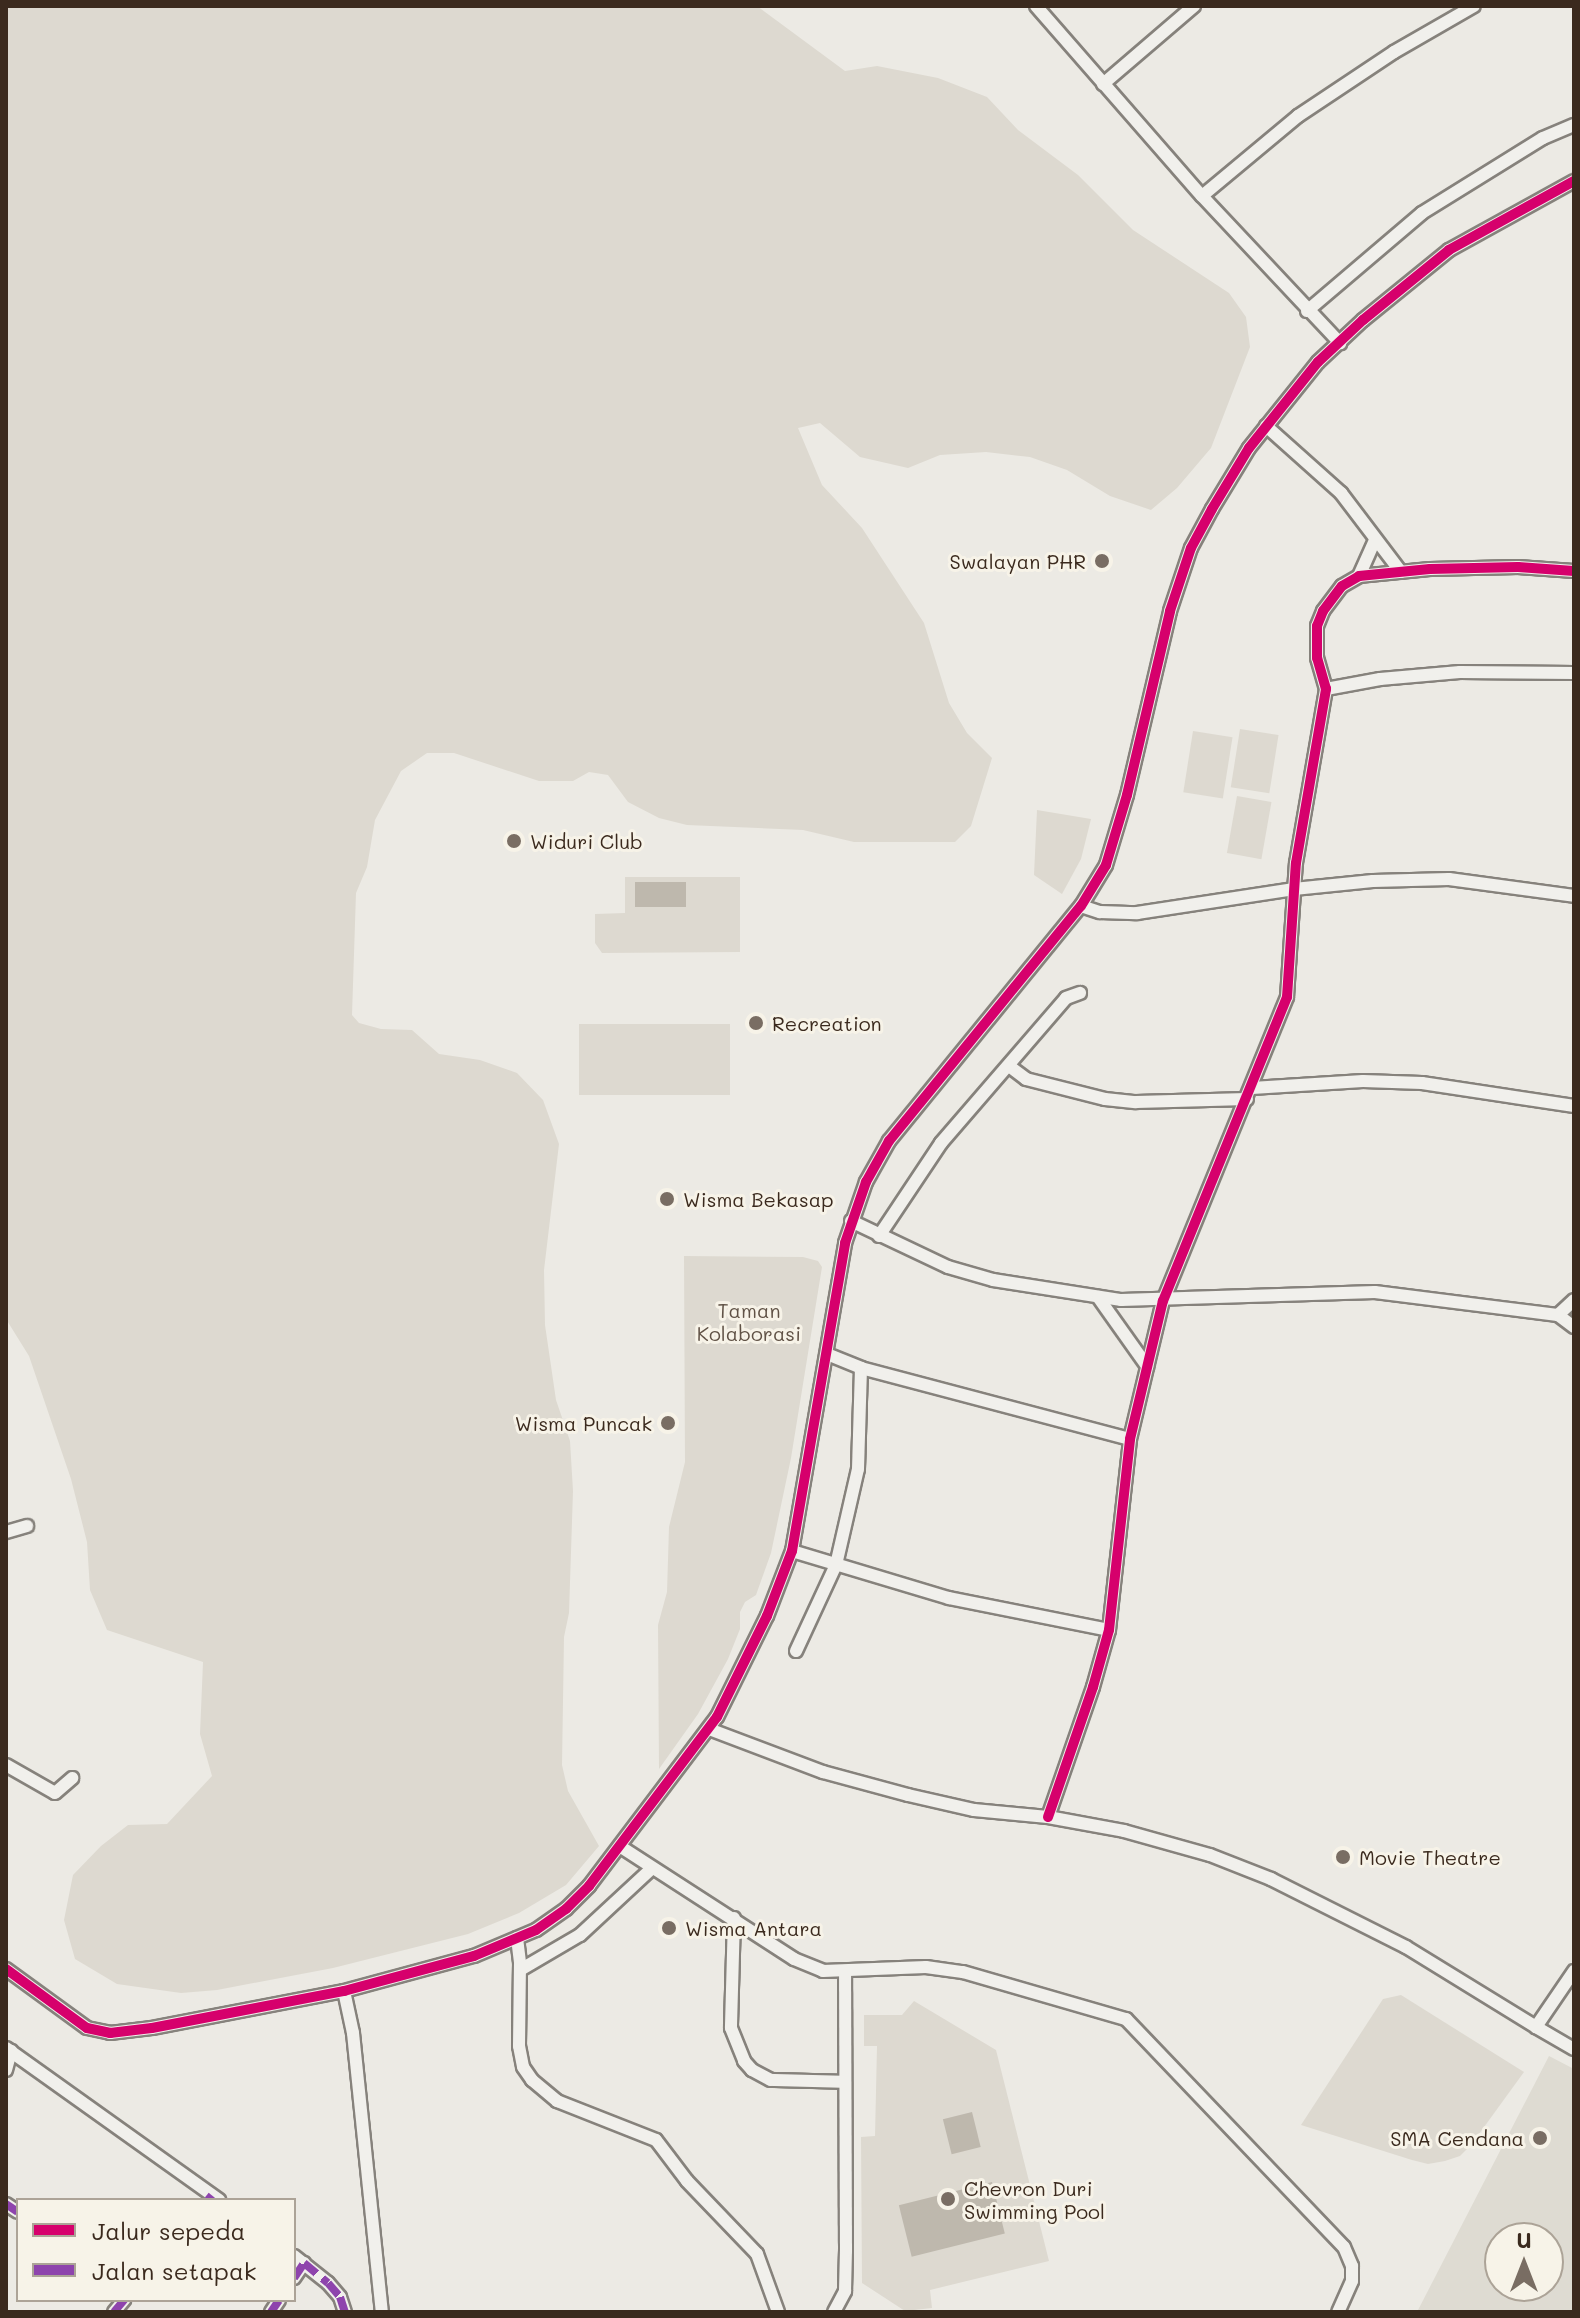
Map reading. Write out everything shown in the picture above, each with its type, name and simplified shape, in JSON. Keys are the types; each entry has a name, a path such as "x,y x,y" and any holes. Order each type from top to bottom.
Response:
{"street":[{"path":"1036,6 1202,196 1340,343"},
{"path":"1103,84 1194,6"},
{"path":"1202,196 1311,107 1394,52 1474,6"},
{"path":"1307,311 1422,213 1543,138 1574,125"},
{"path":"6,1969 87,2028 110,2033 344,1991 433,1969 517,1938 566,1909 621,1847 709,1729 767,1616 792,1551 851,1221 866,1182 889,1141 1081,906 1106,865 1116,837 1155,668 1191,548 1249,448 1318,362 1449,250 1574,181"},
{"path":"1266,426 1335,486 1401,572"},
{"path":"1048,1817 1093,1687 1109,1630 1130,1439 1163,1301 1287,997 1294,889 1326,689 1317,658 1317,626 1330,597 1359,576 1375,540"},
{"path":"1359,576 1518,567 1574,571"},
{"path":"1326,689 1380,679 1460,672 1574,673"},
{"path":"1081,906 1100,912 1137,913 1294,889 1373,881 1449,879 1574,896"},
{"path":"879,1236 941,1143 1009,1066 1028,1038 1066,998 1080,993"},
{"path":"1009,1066 1026,1079 1105,1099 1136,1102 1250,1094 1363,1081 1422,1083 1574,1106"},
{"path":"851,1221 948,1267 993,1280 1098,1297 1163,1301 1375,1292 1558,1315 1574,1327"},
{"path":"1098,1297 1147,1366"},
{"path":"1558,1315 1574,1300"},
{"path":"827,1354 861,1368 1130,1439"},
{"path":"796,1651 836,1565 858,1469 861,1368"},
{"path":"6,1532 27,1526"},
{"path":"792,1551 949,1598 1109,1630"},
{"path":"709,1729 823,1772 908,1795 974,1810 1048,1817 1153,1839 1210,1855 1271,1879 1406,1947 1574,2049"},
{"path":"6,1765 55,1793 72,1778"},
{"path":"621,1847 794,1959 823,1971 926,1967 963,1972 1126,2019 1344,2247 1352,2266 1352,2281 1338,2312"},
{"path":"520,1970 580,1935 652,1868"},
{"path":"734,1918 731,2028 736,2048 744,2061 752,2070 771,2080 845,2082"},
{"path":"517,1938 520,1970 519,2046 523,2067 532,2080 557,2101 656,2140 687,2181 757,2254 778,2312"},
{"path":"1536,2027 1574,1971"},
{"path":"834,2312 845,2291 845,1972"},
{"path":"344,1991 357,2064 382,2312"},
{"path":"6,2070 8,2050"},
{"path":"8,2050 213,2198"},
{"path":"299,2260 340,2297 345,2312"}],"shaded area":[{"path":"635,882 686,882 686,907 635,907"},
{"name":"SMA Cendana","path":"1549,2056 1574,2069 1574,2312 1417,2312"},
{"path":"972,2112 981,2147 952,2154 943,2119"},
{"path":"992,2182 1005,2233 912,2257 899,2205"}],"green space":[{"path":"6,6 757,6 845,71 877,66 938,78 987,97 1018,130 1078,175 1133,230 1229,293 1246,317 1250,347 1211,448 1177,488 1151,510 1110,496 1067,470 1030,457 986,452 940,455 908,468 860,457 820,423 798,428 822,485 862,528 924,623 949,703 967,733 992,758 971,826 955,842 854,842 803,830 687,825 659,818 628,802 608,775 589,772 573,781 539,781 454,753 427,753 401,771 375,820 367,867 356,893 352,1015 359,1023 381,1029 412,1030 439,1054 480,1060 517,1073 543,1100 559,1144 544,1270 545,1325 556,1400 570,1441 573,1491 569,1613 564,1637 562,1765 568,1791 599,1846 566,1885 519,1913 468,1934 333,1968 217,1990 181,1993 117,1984 75,1959 64,1920 73,1875 101,1846 128,1825 167,1824 212,1776 200,1734 203,1662 107,1630 90,1590 87,1542 71,1479 29,1356 6,1319"},
{"path":"1240,729 1279,735 1269,793 1231,787"},
{"path":"1193,731 1233,737 1223,798 1183,792"},
{"path":"1237,796 1271,802 1261,859 1227,853"},
{"path":"1037,810 1091,819 1081,859 1062,894 1034,875"},
{"path":"625,877 740,877 740,952 602,953 595,943 595,914 625,913"},
{"path":"579,1024 730,1024 730,1095 579,1095"},
{"name":"Taman Kolaborasi","path":"684,1256 803,1257 818,1261 822,1267 791,1458 771,1553 756,1595 745,1602 740,1612 740,1629 728,1659 698,1714 659,1769 658,1625 667,1592 669,1527 685,1462"},
{"path":"1401,1995 1524,2072 1471,2145 1460,2156 1445,2161 1428,2164 1412,2160 1301,2125 1383,1999"},
{"name":"Chevron Duri Swimming Pool","path":"914,2001 996,2050 1049,2261 930,2290 932,2308 905,2311 862,2283 861,2137 875,2136 877,2046 864,2046 864,2015 902,2015"}],"marked path":[{"path":"6,2204 16,2211"},
{"path":"296,2275 304,2263 340,2297 345,2312"},
{"path":"114,2312 122,2302"},
{"path":"271,2312 278,2302"}],"cycle path":[{"path":"6,1969 87,2028 110,2033 152,2028 344,1991 474,1956 536,1930 566,1909 589,1886 717,1717 767,1616 792,1551 845,1243 866,1182 889,1141 1081,906 1106,865 1127,795 1170,611 1191,548 1212,509 1249,448 1318,362 1363,320 1449,250 1574,181"},
{"path":"1048,1817 1093,1687 1109,1630 1130,1439 1163,1301 1287,997 1296,863 1326,689 1317,658 1317,626 1323,611 1342,586 1359,576 1430,569 1518,567 1574,571"}],"place":[{"name":"Swalayan PHR","path":"1102,561"},
{"name":"Widuri Club","path":"514,841"},
{"name":"Recreation","path":"756,1023"},
{"name":"Wisma Bekasap","path":"667,1199"},
{"name":"Wisma Puncak","path":"668,1423"},
{"name":"Movie Theatre","path":"1343,1857"},
{"name":"Wisma Antara","path":"669,1928"},
{"name":"SMA Cendana","path":"1540,2138"},
{"name":"Chevron Duri Swimming Pool","path":"948,2199"}]}
